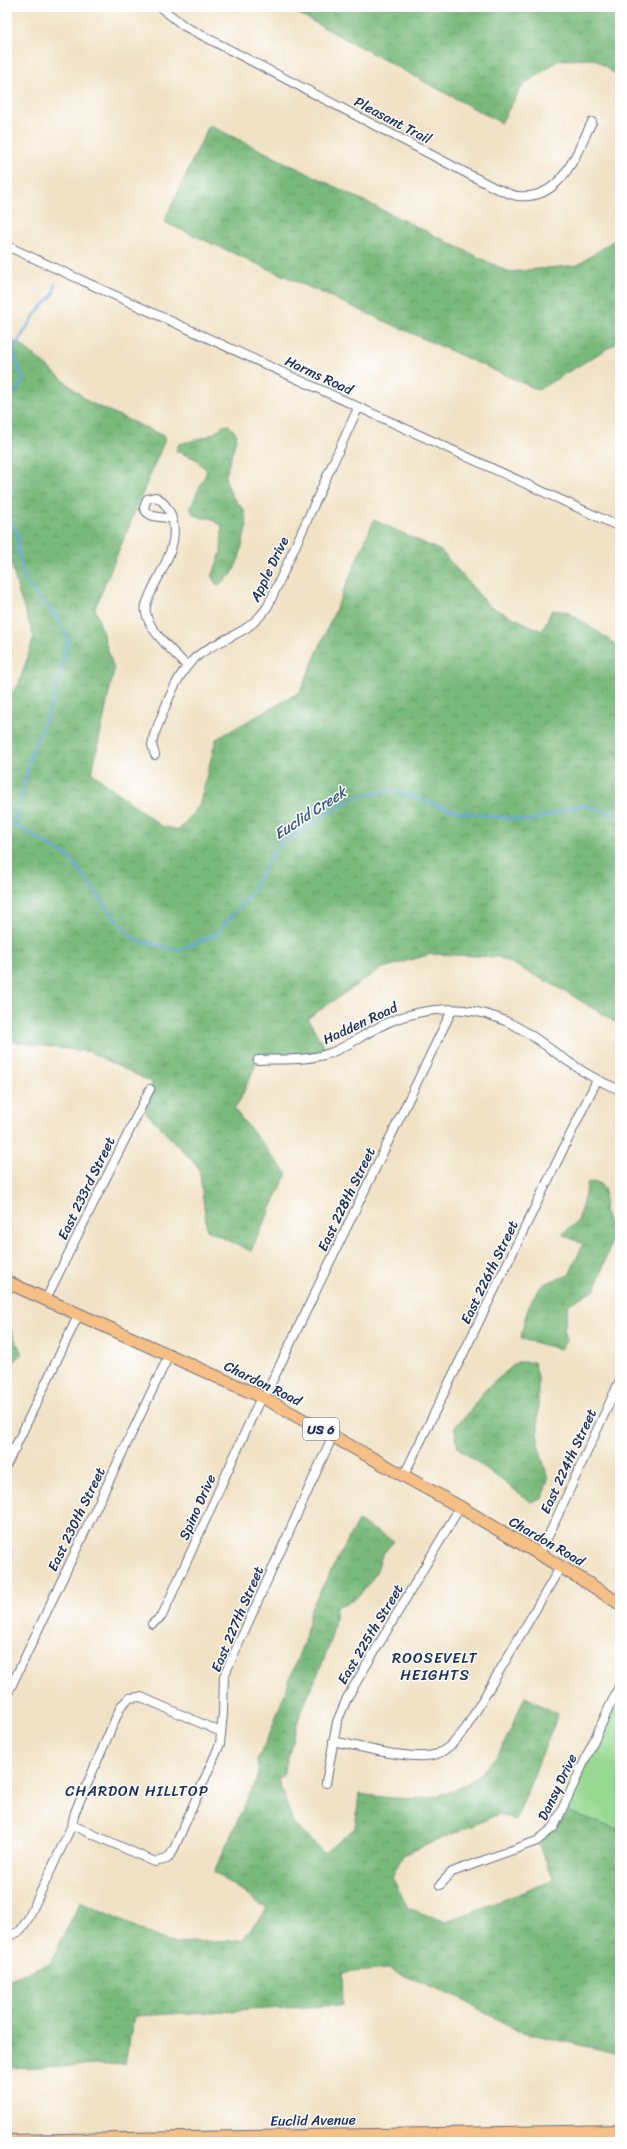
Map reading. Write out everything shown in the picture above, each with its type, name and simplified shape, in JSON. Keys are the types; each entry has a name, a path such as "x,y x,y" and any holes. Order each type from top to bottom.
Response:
{"main road":[{"name":"Chardon Road","path":"7,1282 262,1398 333,1435 561,1566 620,1604"},
{"name":"Euclid Avenue","path":"7,2141 529,2137 620,2131"}],"street":[{"path":"7,11 9,7"},
{"name":"Pleasant Trail","path":"160,7 191,29 495,188 518,196 539,194 553,188 564,177 592,122"},
{"name":"Harms Road","path":"7,246 620,527"},
{"name":"Apple Drive","path":"155,755 152,745 154,735 187,666 204,652 250,626 264,611 358,408"},
{"path":"172,519 175,536 172,547 145,611 153,628 187,666"},
{"name":"Hadden Road","path":"258,1060 328,1054 344,1048 399,1017 428,1010 478,1012 498,1018 526,1030 572,1065 597,1080 620,1090"},
{"name":"East 228th Street","path":"262,1398 452,1010"},
{"name":"East 226th Street","path":"404,1475 597,1080"},
{"name":"East 233rd Street","path":"46,1299 150,1089"},
{"path":"7,1464 11,1448 79,1314"},
{"name":"East 230th Street","path":"7,1694 169,1355"},
{"name":"East 224th Street","path":"540,1554 620,1380"},
{"name":"Spino Drive","path":"152,1624 162,1616 262,1398"},
{"name":"East 227th Street","path":"72,1825 155,1862 166,1860 173,1851 220,1744 224,1676 333,1435"},
{"name":"East 225th Street","path":"326,1783 337,1722 347,1698 460,1507"},
{"path":"333,1741 414,1756 437,1754 448,1747 466,1728 561,1566"},
{"name":"Dansy Drive","path":"440,1885 452,1872 538,1841 554,1827 620,1684"},
{"path":"7,1937 20,1931 28,1919 72,1825 75,1812 120,1706 129,1698 141,1697 221,1732"}],"shaded area":[{"path":"7,1545 17,1550 7,1573"},
{"path":"583,2132 581,2142 354,2142 357,2134"}],"green space":[{"path":"286,7 620,7 620,78 595,59 559,60 522,86 501,123"},
{"path":"209,125 509,272 578,265 620,236 620,341 538,390 164,222"},
{"path":"7,339 23,346 89,402 166,437 95,608 114,670 92,773 161,826 179,830 199,806 216,739 300,692 374,520 441,551 489,606 542,631 552,610 568,612 620,647 620,1025 565,991 499,957 431,954 380,969 308,1018 328,1054 258,1060 240,1100 234,1109 287,1174 251,1251 207,1230 199,1168 141,1107 153,1083 90,1052 7,1041 7,698 19,684 34,637 19,594 7,546"},
{"path":"229,425 237,435 225,478 232,496 244,510 247,525 239,558 232,574 217,586 212,577 221,552 222,526 210,518 202,518 193,514 190,508 207,471 196,459 176,451 179,444 208,436 222,426"},
{"path":"588,1182 599,1183 605,1190 604,1211 614,1235 595,1290 569,1304 564,1330 567,1340 560,1349 521,1339 528,1308 536,1293 540,1287 546,1283 569,1275 583,1244 562,1234 578,1221"},
{"path":"7,1321 22,1354 7,1369"},
{"path":"517,1362 534,1362 538,1377 538,1444 548,1479 542,1499 531,1502 458,1448 454,1427 467,1415 484,1391"},
{"path":"358,1521 394,1541 382,1555 376,1573 365,1589 354,1600 336,1607 334,1623 327,1651 299,1718 283,1775 278,1779 293,1823 324,1853 355,1828 359,1794 380,1797 417,1798 435,1796 451,1791 467,1783 482,1771 497,1755 508,1735 525,1697 558,1714 516,1820 499,1814 403,1855 392,1877 408,1908 446,1922 554,1880 537,1841 546,1835 562,1809 615,1829 620,1828 620,2054 518,2031 462,1999 388,1969 342,1973 343,2005 134,2016 125,2064 7,2068 7,1980 50,1964 80,1902 171,1943 242,1940 267,1909 214,1872 259,1774 257,1760 270,1733 305,1638 311,1608"},
{"path":"620,1684 620,1828 615,1829 562,1809"}],"waterway":[{"path":"7,408 12,397 23,381 13,350 37,312 51,297 55,289 55,284"},
{"path":"7,480 12,486 10,517 18,536 18,551 24,576 31,590 58,618 68,638 54,699 31,754 15,823"},
{"name":"Euclid Creek","path":"7,824 14,824 70,858 115,918 135,940 179,950 217,934 248,897 276,847 355,797 391,790 459,812 530,821 582,805 620,815"}],"district":[{"name":"ROOSEVELT HEIGHTS","path":"435,1666"},
{"name":"CHARDON HILLTOP","path":"137,1791"}]}
